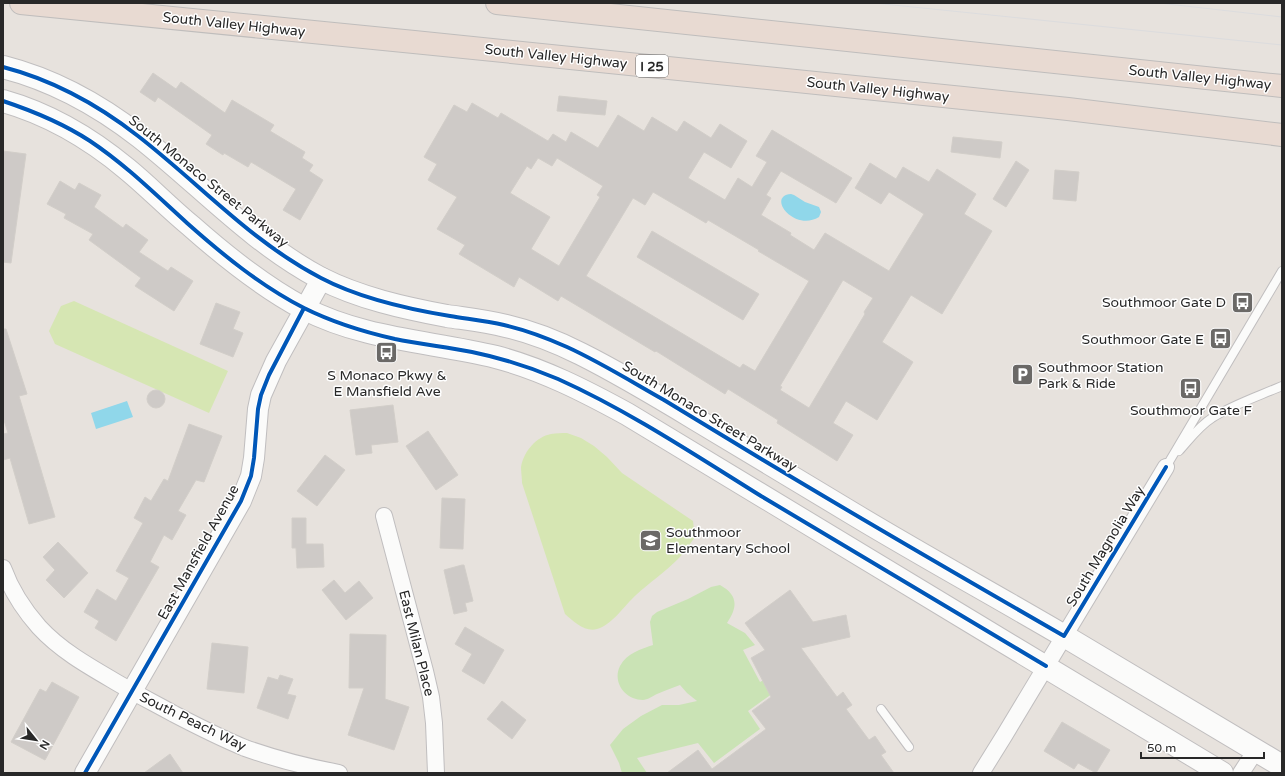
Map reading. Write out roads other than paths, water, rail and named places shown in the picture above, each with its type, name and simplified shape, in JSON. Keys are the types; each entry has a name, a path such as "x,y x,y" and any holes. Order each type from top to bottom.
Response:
{"highway":[{"name":"South Valley Highway","path":"21,3 282,28 963,98 1282,135"},
{"name":"South Valley Highway","path":"497,3 1282,86"}],"main road":[{"name":"South Monaco Street Parkway","path":"3,68 22,72 46,81 74,94 114,118 160,154 259,239 292,261 322,278 360,294 387,302 448,316 492,323 521,330 581,354 649,392 1282,766"},
{"path":"3,101 55,122 93,143 128,170 238,266 304,308 343,324 368,332 397,339 472,352 513,362 547,374 579,389 627,414 1222,773"}],"street":[{"name":"East Mansfield Avenue","path":"86,773 241,501 251,476 258,409 261,395 269,375 304,308 322,278"},
{"name":"South Magnolia Way","path":"981,773 1166,467"},
{"name":"East Milan Place","path":"384,516 431,697 434,724 436,773"},
{"name":"South Peach Way","path":"3,568 10,585 22,605 40,628 53,641 82,662 132,692 203,729 244,747 292,763 339,773"},
{"path":"1241,773 1256,750"}],"lane":[{"path":"1166,467 1282,271"},
{"path":"1166,467 1199,428 1212,418 1282,386"},
{"path":"881,709 909,747"}],"water":[{"path":"791,194 805,202 819,207 821,212 819,217 810,220 801,220 786,212 781,201 784,196"},
{"path":"127,401 133,417 96,429 91,413"}],"tram line":[{"path":"874,3 1282,45"},
{"path":"1159,3 1282,17"}],"place":[{"name":"Southmoor Gate D","path":"1242,302"},
{"name":"Southmoor Gate E","path":"1220,339"},
{"name":"S Monaco Pkwy & E Mansfield Ave","path":"387,353"},
{"name":"Southmoor Station Park & Ride","path":"1022,375"},
{"name":"Southmoor Gate F","path":"1191,388"},
{"name":"Southmoor Elementary School","path":"650,540"}]}
